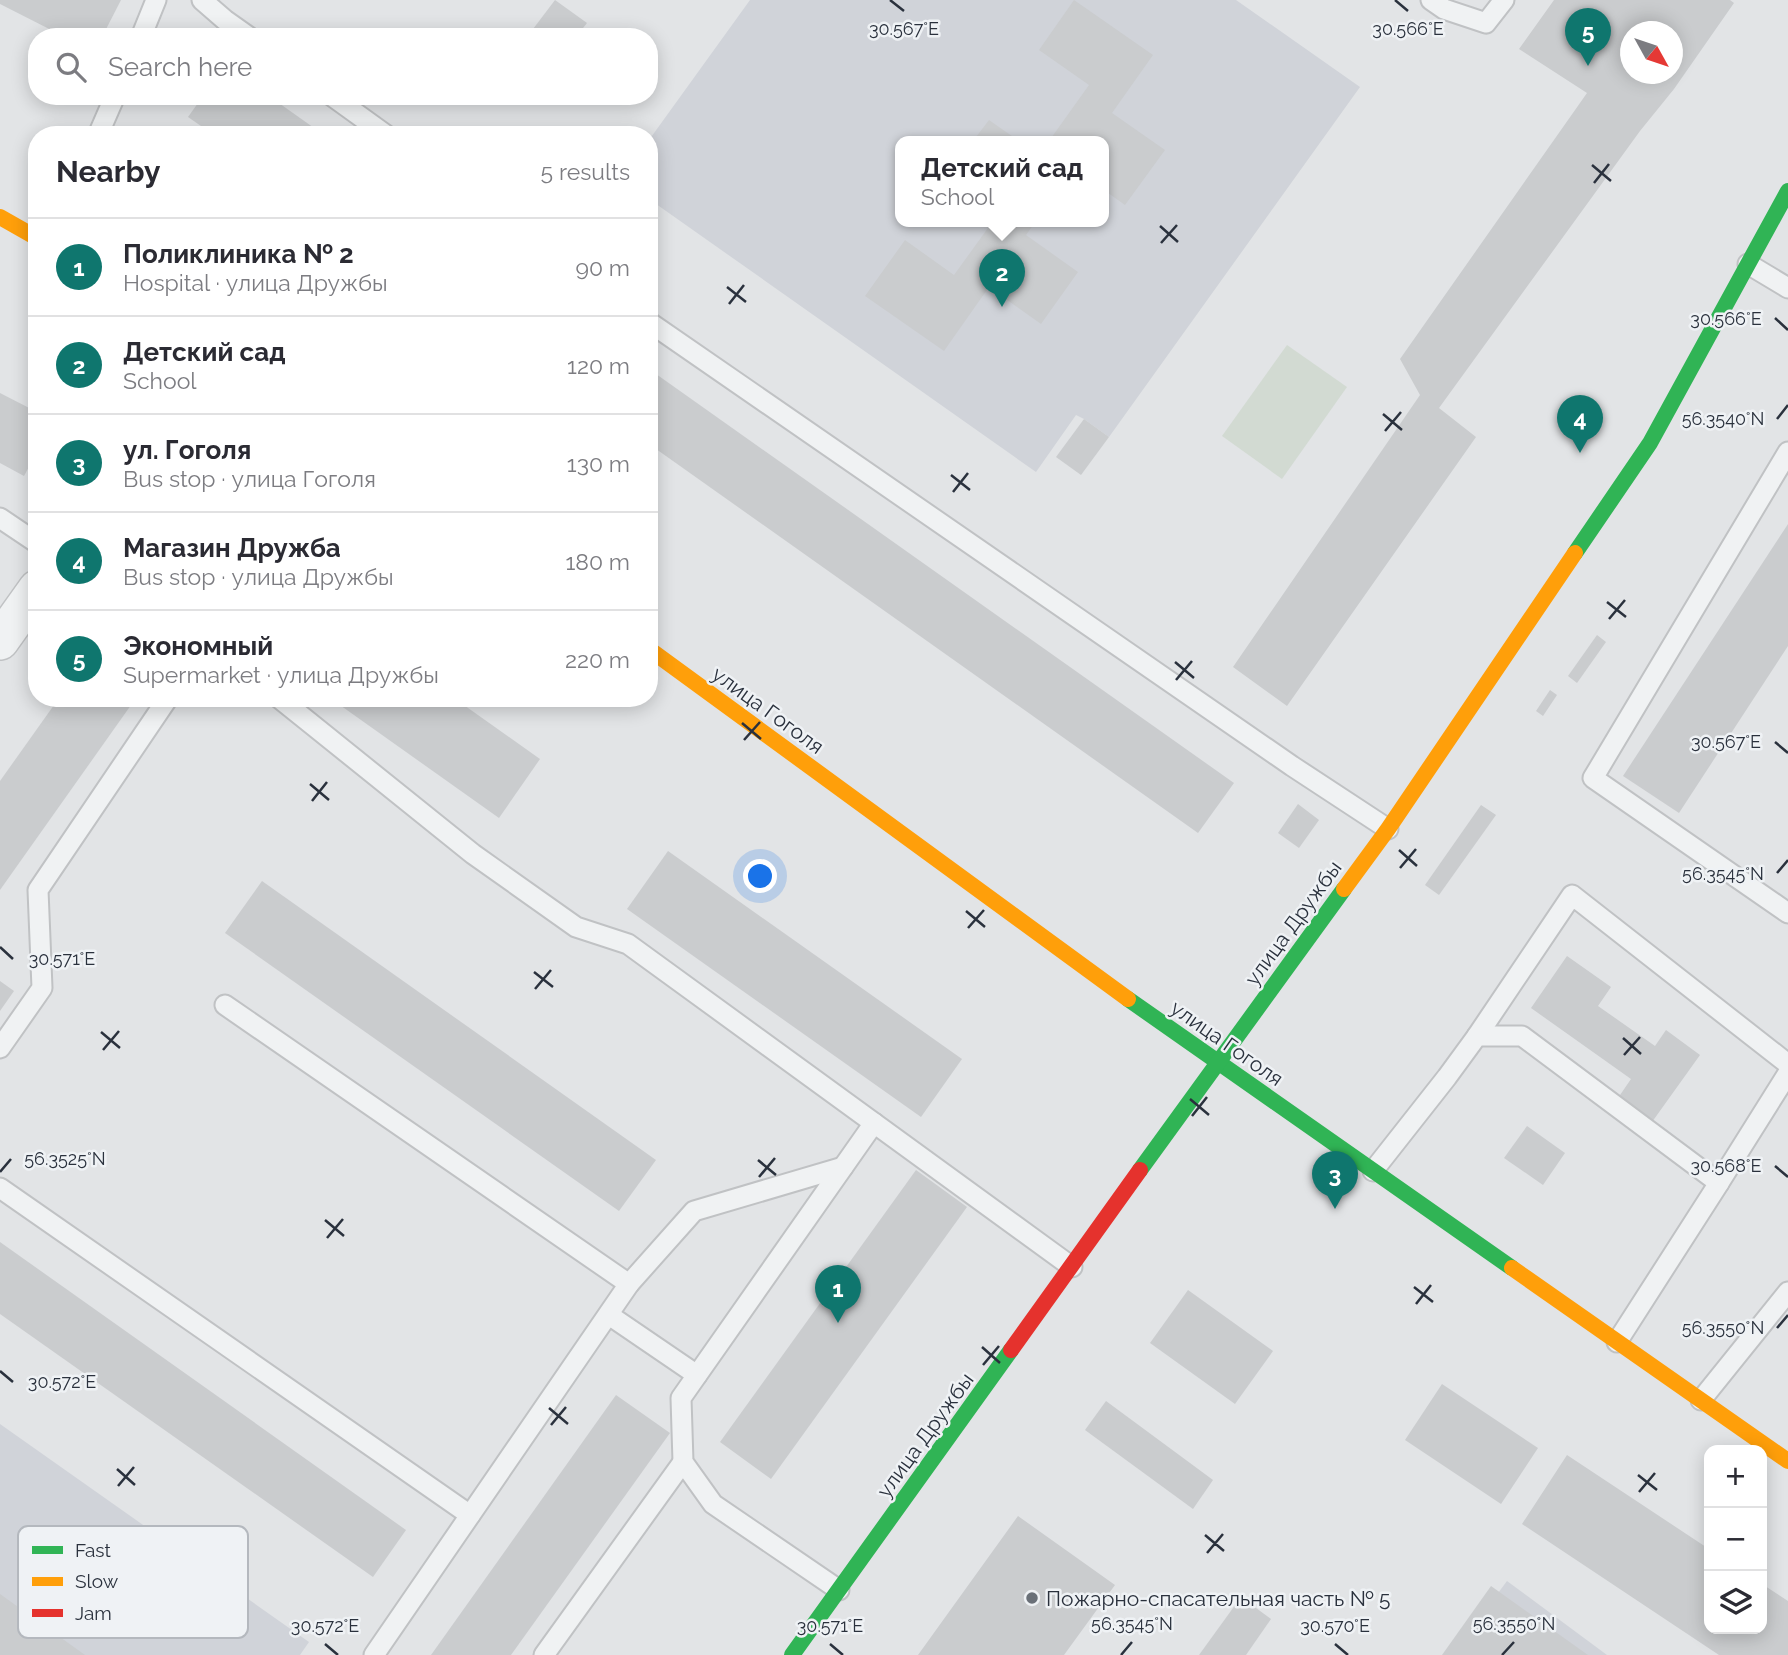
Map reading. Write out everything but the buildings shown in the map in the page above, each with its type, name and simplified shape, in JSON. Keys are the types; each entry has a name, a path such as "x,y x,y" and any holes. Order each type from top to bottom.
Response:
{"street":[{"name":"улица Дружбы","path":"792,1655 1388,829 1650,443 1788,191"},
{"path":"0,217 28,233"},
{"path":"0,641 28,602"},
{"name":"улица Гоголя","path":"658,656 1141,1008 1788,1461"}],"lane":[{"path":"145,28 156,0"},
{"path":"202,0 236,28"},
{"path":"1431,0 1444,9 1486,23 1504,0"},
{"path":"102,126 111,105"},
{"path":"344,105 374,126"},
{"path":"1748,264 1788,288"},
{"path":"658,328 1292,766 1388,829"},
{"path":"1788,452 1593,778 1788,913"},
{"path":"0,518 28,537"},
{"path":"0,1048 42,988 38,890 162,707"},
{"path":"290,707 473,854 576,927 628,944 1072,1267"},
{"path":"1373,1171 1477,1036 1572,895 1788,1064"},
{"path":"225,1005 629,1284"},
{"path":"1477,1036 1522,1036 1719,1183"},
{"path":"1617,1342 1788,1073"},
{"path":"839,1590 713,1504 683,1462 681,1398 874,1123"},
{"path":"373,1655 629,1284 694,1211 843,1167"},
{"path":"0,1188 470,1515"},
{"path":"1701,1400 1788,1292"},
{"path":"609,1315 696,1375"},
{"path":"544,1655 683,1462"}],"shaded area":[{"path":"750,0 1236,0 1360,87 1109,437 1076,415 1036,472 658,205 658,128"},
{"path":"1287,345 1347,387 1282,479 1222,436"},
{"path":"0,1424 145,1526 18,1526 18,1638 248,1638 248,1599 309,1642 300,1655 0,1655"},
{"path":"1507,1581 1607,1655 1452,1655"}],"traffic: fast":[{"path":"1575,553 1650,443 1788,191"},
{"path":"1140,1170 1344,889"},
{"path":"1128,999 1512,1268"},
{"path":"792,1655 1011,1350"}],"traffic: slow":[{"path":"0,217 28,233"},
{"path":"1344,889 1388,829 1575,553"},
{"path":"658,656 1128,999"},
{"path":"1512,1268 1788,1461"}],"traffic: jam":[{"path":"1011,1350 1140,1170"}],"place":[{"name":"Экономный","path":"1588,66"},
{"name":"Детский сад","path":"1002,307"},
{"name":"Магазин Дружба","path":"1580,453"},
{"name":"ул. Гоголя","path":"1335,1209"},
{"name":"Поликлиника № 2","path":"838,1323"},
{"name":"Пожарно-спасательная часть № 5","path":"1032,1598"}]}
